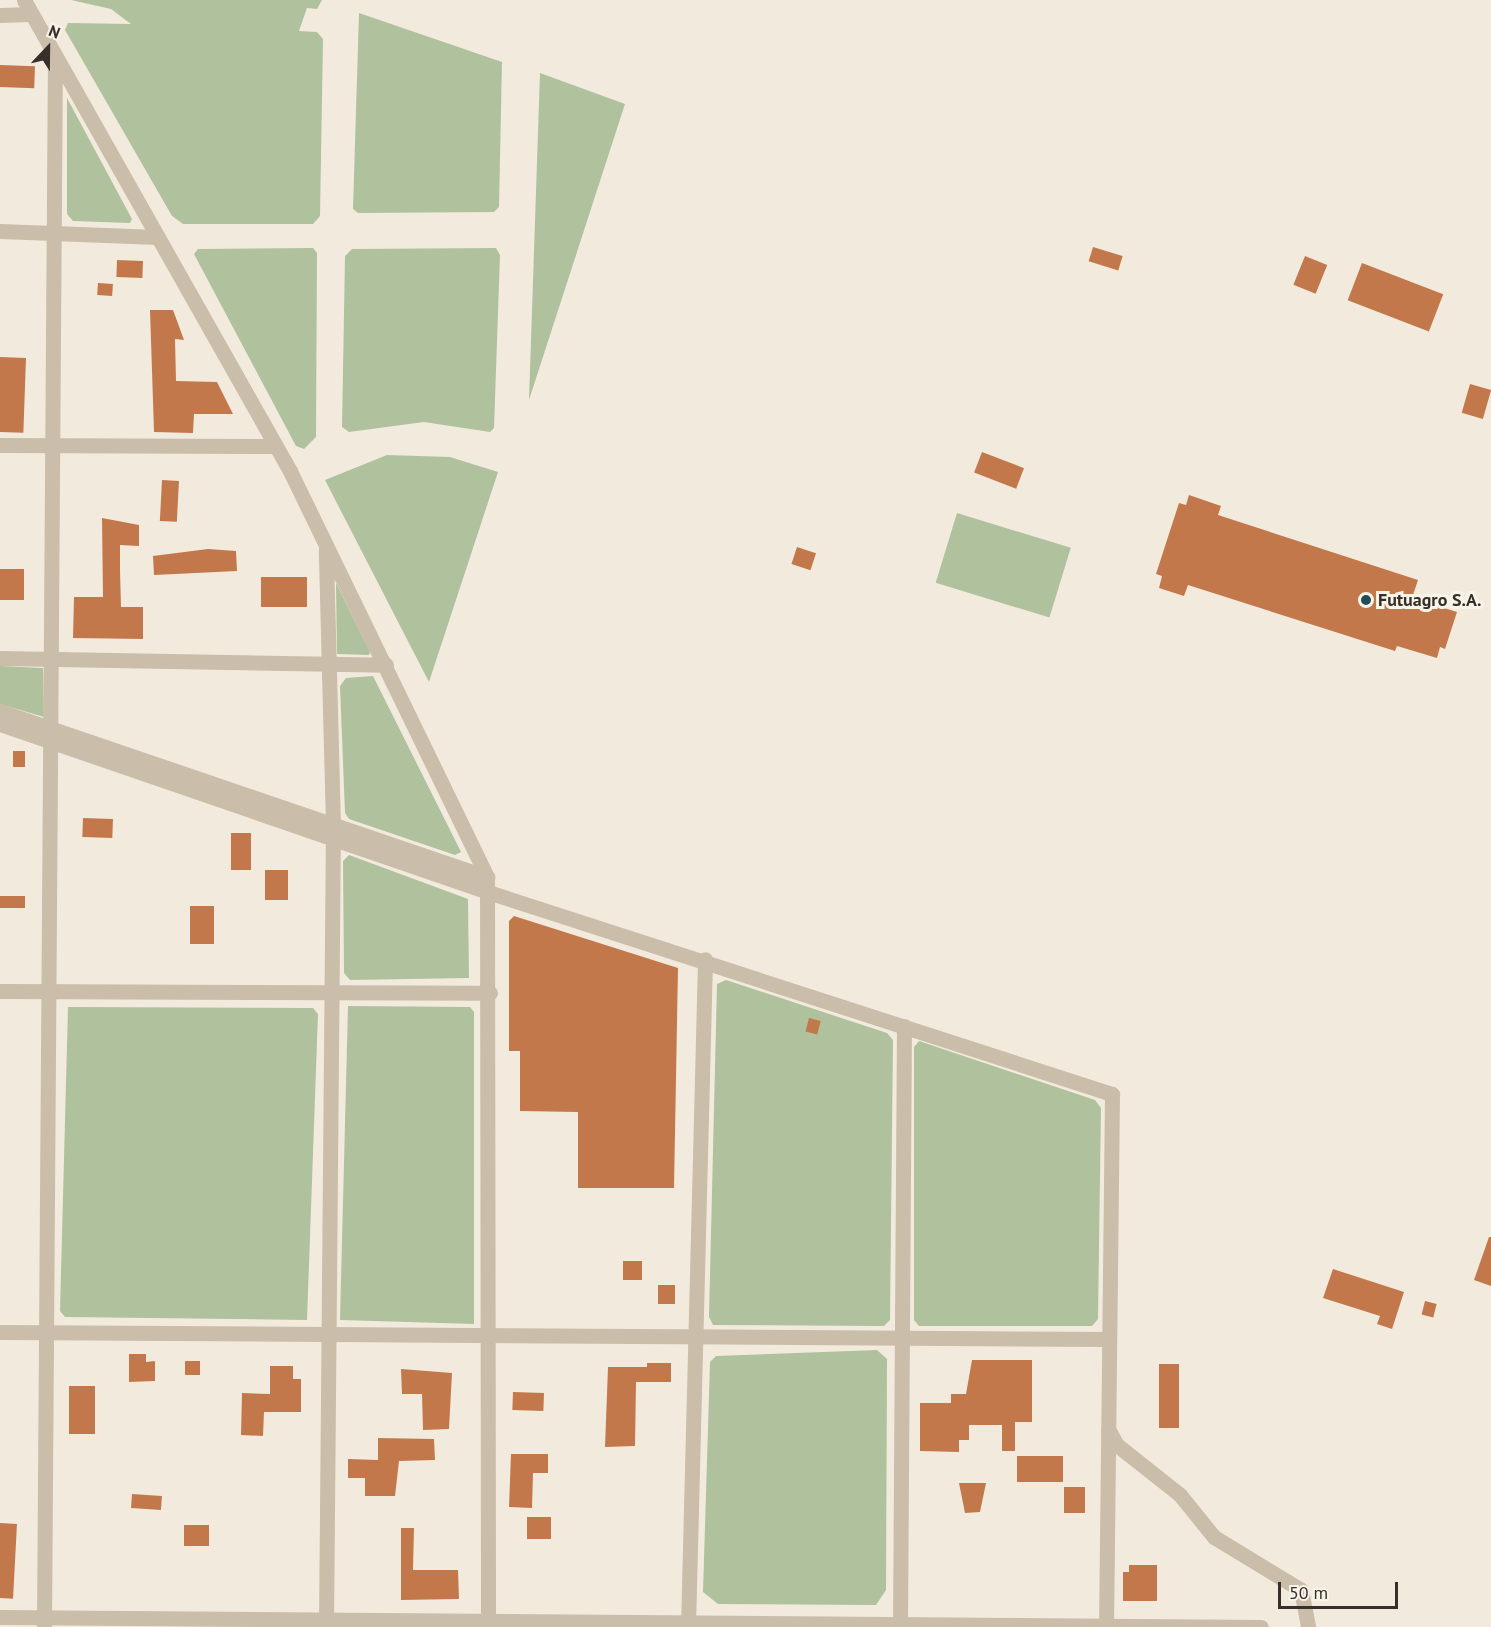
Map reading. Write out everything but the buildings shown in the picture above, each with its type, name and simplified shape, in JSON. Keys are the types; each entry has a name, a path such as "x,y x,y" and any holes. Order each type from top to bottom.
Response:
{"street":[{"path":"24,0 275,446 386,665 487,877 491,894 488,1624"},
{"path":"0,15 31,15"},
{"path":"44,1622 53,736 55,58"},
{"path":"0,231 158,237"},
{"path":"0,445 275,446"},
{"path":"326,544 333,832 326,1623"},
{"path":"0,657 386,665"},
{"path":"0,711 53,736"},
{"path":"0,724 53,736 333,832 491,894 705,959 1112,1094 1106,1626"},
{"path":"333,832 487,877"},
{"path":"688,1625 705,959"},
{"path":"0,992 490,993"},
{"path":"900,1626 904,1026"},
{"path":"0,1332 1109,1339"},
{"path":"1108,1429 1117,1445 1180,1495 1214,1537 1301,1590 1308,1627"},
{"path":"0,1617 44,1622 1261,1627"}],"green space":[{"path":"71,0 322,0 317,9 307,8 299,31 317,32 323,39 320,216 313,224 183,224 172,216 65,30 68,23 131,24 111,9"},
{"path":"359,13 502,62 499,207 494,212 358,213 353,209"},
{"path":"540,73 625,104 529,400"},
{"path":"67,98 132,219 130,223 73,221 67,214"},
{"path":"313,248 317,253 316,437 304,449 296,446 194,254 198,249"},
{"path":"496,248 500,255 494,428 490,432 424,422 349,432 342,427 345,256 352,249"},
{"path":"387,455 450,457 498,472 429,682 325,480"},
{"path":"957,513 1071,548 1049,618 936,583"},
{"path":"336,583 370,652 369,655 337,654"},
{"path":"0,666 43,668 44,717 0,704"},
{"path":"373,676 461,852 455,855 349,819 345,813 340,686 346,678"},
{"path":"349,855 468,899 469,978 350,980 344,973 343,861"},
{"path":"726,980 887,1033 893,1040 890,1320 884,1326 713,1325 709,1317 717,984"},
{"path":"348,1006 470,1007 474,1012 474,1324 340,1320"},
{"path":"68,1007 313,1008 318,1014 307,1320 65,1317 60,1311"},
{"path":"919,1041 1095,1100 1101,1108 1098,1319 1092,1326 919,1326 914,1320 914,1047"},
{"path":"877,1350 887,1359 886,1590 876,1605 718,1604 703,1592 710,1362 716,1356"}],"place":[{"name":"Futuagro S.A.","path":"1366,600"}]}
